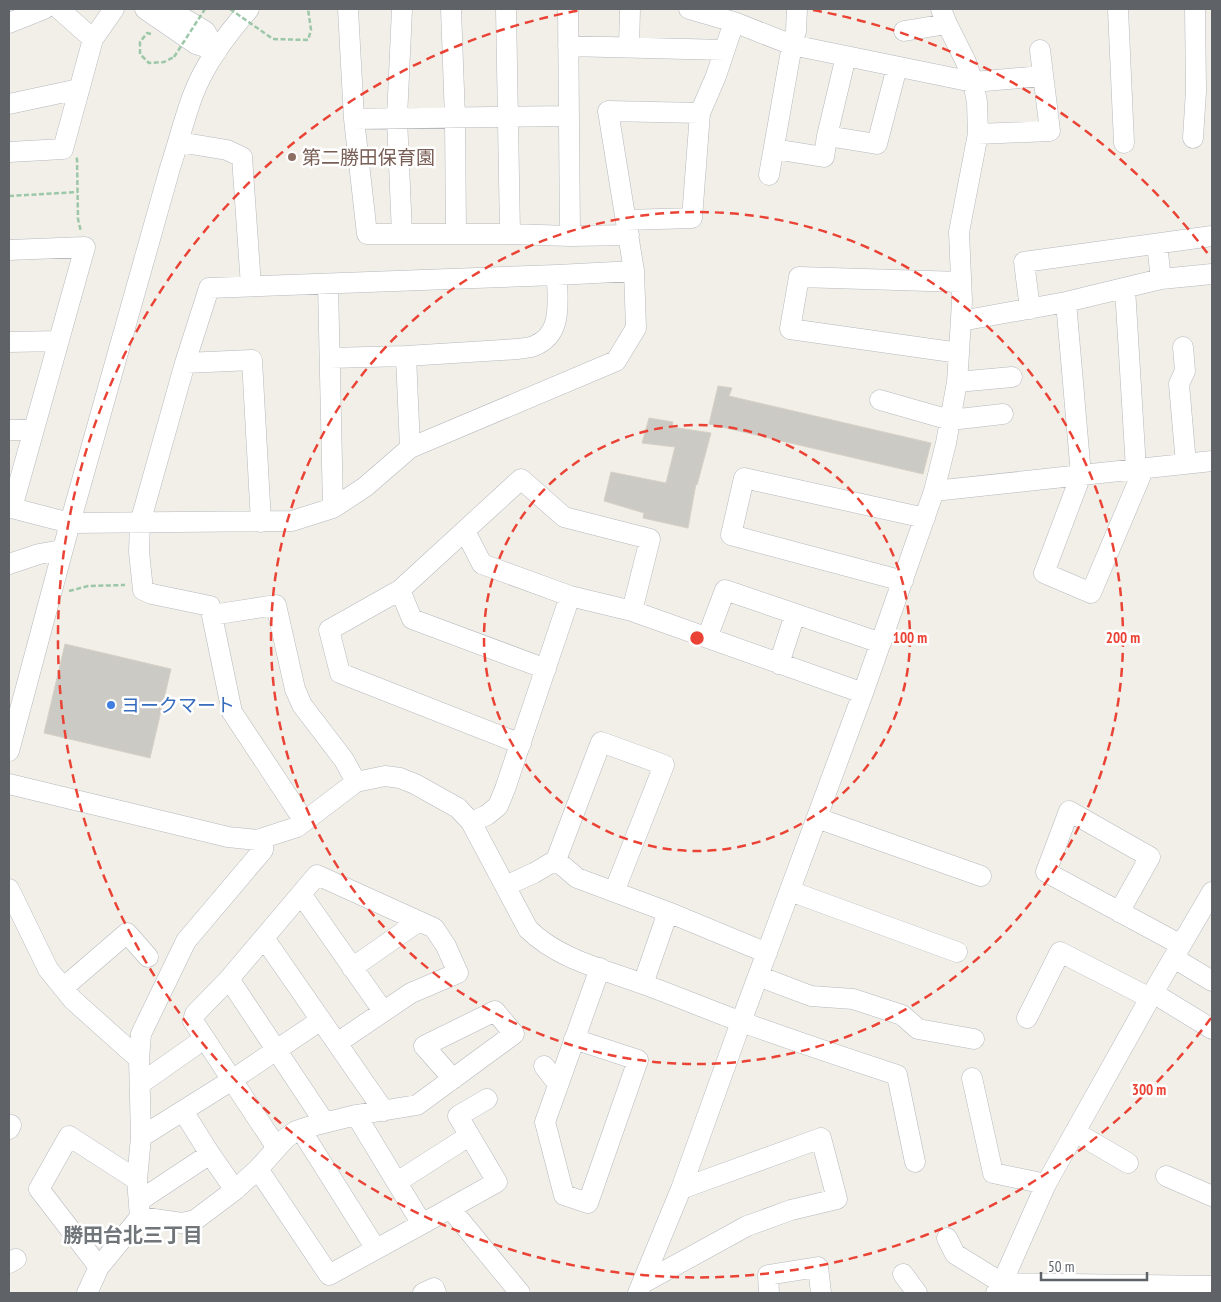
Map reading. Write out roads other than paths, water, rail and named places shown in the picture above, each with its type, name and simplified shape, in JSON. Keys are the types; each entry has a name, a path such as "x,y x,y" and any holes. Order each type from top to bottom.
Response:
{"street":[{"path":"9,23 44,9"},
{"path":"59,9 93,40"},
{"path":"9,152 63,149 93,40 114,9"},
{"path":"145,9 196,44 217,51"},
{"path":"168,9 205,32 217,51"},
{"path":"9,751 62,550 170,168 193,95 205,68 249,9"},
{"path":"348,9 354,119 367,234 570,236 692,218 700,113 716,76 734,22"},
{"path":"402,9 397,118 402,234"},
{"path":"451,9 456,234"},
{"path":"506,9 510,234"},
{"path":"568,9 570,236"},
{"path":"629,47 630,9"},
{"path":"690,9 734,22 792,45 973,82 1043,76"},
{"path":"769,175 792,45 796,32 797,9"},
{"path":"1118,9 1124,143"},
{"path":"1194,138 1196,91 1195,9"},
{"path":"640,1288 681,1189 863,693 934,491 946,443 957,382 961,321 959,232 978,134 977,102 966,62 944,13 904,31"},
{"path":"568,46 725,50"},
{"path":"978,134 1050,130 1040,50"},
{"path":"774,149 824,157 827,136 846,56"},
{"path":"827,136 877,144 897,67"},
{"path":"9,104 79,89"},
{"path":"9,250 85,247 10,508 70,523 292,521 333,508 365,487 410,448 616,361 636,328 634,271 608,111 700,113"},
{"path":"354,119 569,116"},
{"path":"179,142 227,150 242,156 251,286"},
{"path":"1030,309 1024,262 1212,236"},
{"path":"1157,244 1161,279"},
{"path":"304,821 232,712 210,606 152,594 143,590 139,552 140,523 184,363 209,288 634,271"},
{"path":"961,321 1066,302 1161,279 1212,274"},
{"path":"330,358 406,356 518,349 534,346 550,335 558,318 557,275"},
{"path":"959,353 790,329 799,277 961,282"},
{"path":"328,284 333,508"},
{"path":"1066,302 1080,475 1044,573 1091,593 1140,469 1125,288"},
{"path":"9,342 59,340"},
{"path":"1183,347 1185,372 1179,384 1186,464"},
{"path":"406,356 410,448"},
{"path":"184,363 252,360 261,522"},
{"path":"957,382 1012,377"},
{"path":"880,400 950,420 1003,414"},
{"path":"9,430 33,430"},
{"path":"934,491 1212,461"},
{"path":"903,580 730,535 744,478 925,518"},
{"path":"521,744 340,673 329,630 400,590 521,479 564,517 650,539 632,611"},
{"path":"465,531 482,564 570,596 632,611 863,693"},
{"path":"9,564 39,554 62,550"},
{"path":"400,590 412,619 546,670"},
{"path":"707,638 725,590 881,643"},
{"path":"471,822 498,806 521,744 570,596"},
{"path":"212,615 276,605 295,689 302,705 344,760 356,782"},
{"path":"779,664 795,614"},
{"path":"506,886 556,860 601,742 664,765 614,892"},
{"path":"9,784 228,837 257,840 297,827 356,782 385,776 400,778 415,784 458,808 471,822 528,929 551,948 562,954 741,1022 897,1075 915,1162"},
{"path":"1119,912 1150,857 1069,811 1046,872 1119,912 1177,952 1212,981"},
{"path":"817,818 981,876"},
{"path":"139,1209 137,1180 141,1137 139,1059 141,1034 186,940 263,850 263,838"},
{"path":"556,860 577,878 668,912 767,953"},
{"path":"277,1148 204,1039 193,1021 194,1014 229,979 317,875 434,928 446,946 458,973 410,993 337,1043"},
{"path":"9,889 48,969 73,1000 139,1059"},
{"path":"790,891 957,952"},
{"path":"999,1288 1046,1184 1212,892"},
{"path":"301,894 382,1011"},
{"path":"643,984 668,912"},
{"path":"352,968 420,921"},
{"path":"63,988 127,934 148,957"},
{"path":"264,938 384,1111"},
{"path":"1027,1018 1060,952 1152,995 1212,1029"},
{"path":"574,1038 638,1060 588,1203 564,1196 545,1122 574,1038 600,968"},
{"path":"758,976 811,996 854,999 870,1004 902,1015 918,1029 974,1039"},
{"path":"229,979 326,1122"},
{"path":"141,1137 232,1080 321,1020"},
{"path":"140,1084 204,1039"},
{"path":"544,1066 558,1084"},
{"path":"972,1078 993,1174 1046,1184"},
{"path":"139,1209 182,1223 196,1220 235,1190 258,1169 286,1138 300,1130 356,1115 417,1105 453,1079"},
{"path":"258,1169 329,1275 497,1182 458,1116 486,1100"},
{"path":"183,1111 235,1190"},
{"path":"356,1115 422,1224"},
{"path":"300,1130 376,1249"},
{"path":"1075,1132 1128,1163"},
{"path":"99,1267 39,1189 69,1136 137,1180"},
{"path":"396,1182 469,1136"},
{"path":"640,1288 747,1226 791,1210 837,1199 821,1138 681,1189"},
{"path":"87,1293 99,1267 139,1209 210,1154"},
{"path":"1166,1176 1212,1196"},
{"path":"450,1208 520,1293"},
{"path":"947,1238 955,1254 999,1288 1212,1286"},
{"path":"769,1293 768,1275 818,1267 820,1293"},
{"path":"903,1274 917,1293"},
{"path":"423,1293 434,1288 436,1293"}],"place":[{"name":"第二勝田保育園","path":"292,157"},
{"name":"ヨークマート","path":"111,705"}],"district":[{"name":"勝田台北三丁目","path":"133,1235"}]}
